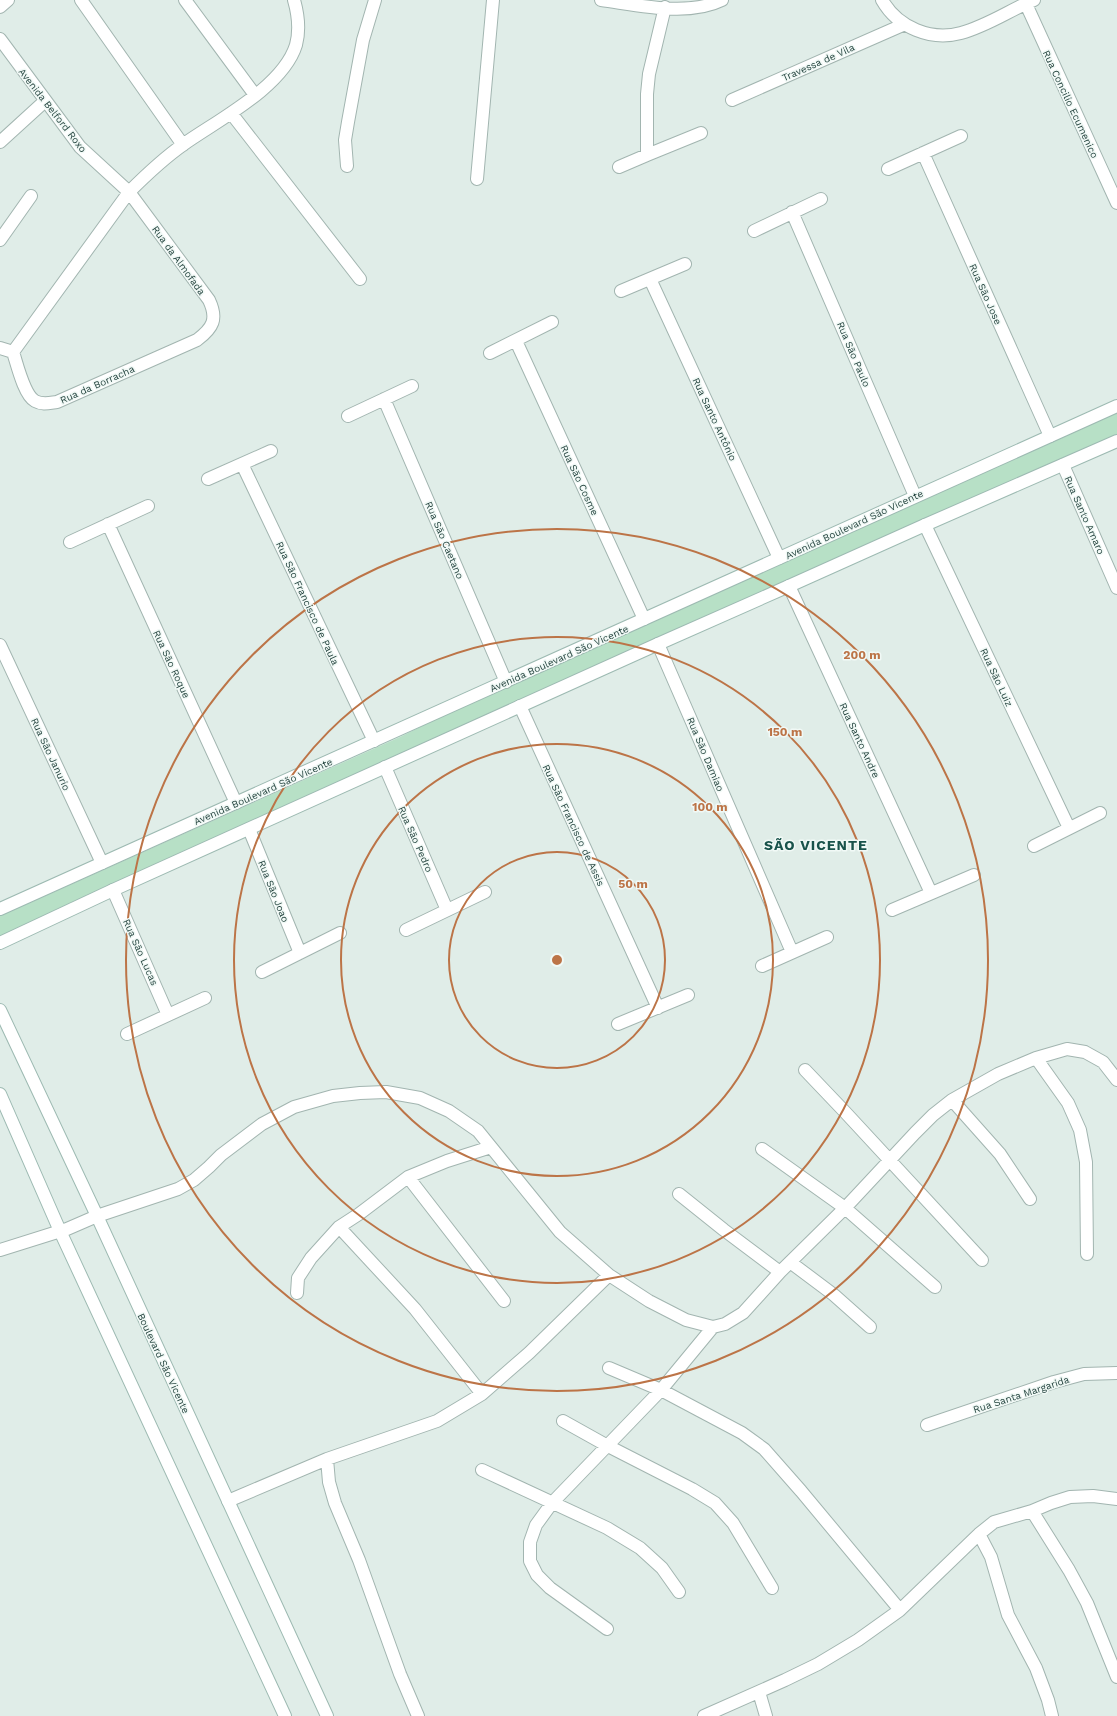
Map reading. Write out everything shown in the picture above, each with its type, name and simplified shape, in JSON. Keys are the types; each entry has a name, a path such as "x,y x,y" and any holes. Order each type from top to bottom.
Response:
{"street":[{"path":"0,7 8,0"},
{"path":"81,0 183,145"},
{"path":"185,0 256,95"},
{"path":"0,348 13,352 129,192 152,169 183,145 231,114 256,95 279,73 289,60 296,45 298,29 297,11 294,0"},
{"path":"347,166 345,140 347,128 362,40 375,0"},
{"path":"477,179 493,0"},
{"path":"601,0 648,3 665,7 690,9 714,4 722,0"},
{"path":"882,0 894,16 905,24 918,31 945,35 961,33 1030,2"},
{"name":"Rua Concilio Ecumenico","path":"1030,2 1117,203"},
{"path":"647,155 647,94 649,74 665,7"},
{"name":"Travessa de Vila","path":"732,100 905,24"},
{"name":"Avenida Belford Roxo","path":"0,39 80,147 129,192"},
{"path":"0,142 45,101"},
{"path":"231,114 360,279"},
{"path":"619,167 701,133"},
{"path":"888,169 961,136"},
{"name":"Rua Sāo Jose","path":"923,153 1050,436"},
{"name":"Rua da Almofada","path":"129,192 209,300 214,311 213,323 207,332"},
{"path":"0,240 31,196"},
{"path":"754,231 821,199"},
{"name":"Rua Sāo Paulo","path":"792,212 915,496"},
{"path":"622,291 685,264"},
{"name":"Rua Santo Antônio","path":"650,279 779,558"},
{"path":"490,353 552,322"},
{"name":"Rua da Borracha","path":"13,352 29,397 36,402 45,404 56,402 197,340 207,332"},
{"name":"Rua Sāo Cosme","path":"516,341 644,619"},
{"path":"348,416 412,386"},
{"name":"Rua Sāo Caetano","path":"384,399 506,682"},
{"name":"Avenida Boulevard São Vicente","path":"0,908 506,682 1117,406"},
{"path":"0,943 113,890 520,706 1117,441"},
{"path":"208,479 271,451"},
{"name":"Rua Sāo Francisco de Paula","path":"242,464 374,741"},
{"name":"Rua Santo Amaro","path":"1062,465 1117,588"},
{"path":"70,542 148,506"},
{"name":"Rua Sāo Roque","path":"108,524 236,803"},
{"name":"Rua Sāo Luiz","path":"925,525 1069,828"},
{"name":"Rua Santo Andre","path":"789,586 931,893"},
{"name":"Rua Sāo Damiao","path":"658,644 792,952"},
{"name":"Rua Sāo Janurio","path":"0,645 102,863"},
{"name":"Rua Sāo Francisco de Assis","path":"520,706 658,1008"},
{"name":"Rua Sāo Pedro","path":"385,767 447,910"},
{"path":"1034,846 1100,813"},
{"name":"Rua Sāo Joao","path":"248,829 300,953"},
{"path":"892,910 974,875"},
{"name":"Rua Sāo Lucas","path":"113,890 168,1015"},
{"path":"406,930 485,892"},
{"path":"262,972 340,933"},
{"path":"762,966 827,937"},
{"path":"618,1024 688,995"},
{"path":"127,1034 205,998"},
{"name":"Boulevard São Vicente","path":"0,1010 327,1716"},
{"path":"0,1250 60,1231 96,1216 178,1189 194,1180 221,1155 262,1124 294,1107 333,1096 360,1092 386,1092 420,1098 449,1111 478,1131 560,1232 609,1275 650,1301 686,1320 713,1327 725,1324 743,1313 780,1272 845,1208 933,1114 952,1100 998,1074 1036,1058 1068,1049 1085,1052 1103,1062 1117,1080"},
{"path":"1036,1058 1068,1103 1080,1130 1086,1162 1087,1254"},
{"path":"805,1070 982,1260"},
{"path":"0,1094 60,1231 286,1716"},
{"path":"952,1100 1000,1154 1030,1199"},
{"path":"297,1293 298,1278 310,1258 339,1227 359,1214 408,1177 447,1161 491,1147"},
{"path":"762,1149 845,1208 935,1287"},
{"path":"408,1177 504,1301"},
{"path":"679,1194 780,1272"},
{"path":"339,1227 415,1308 482,1394"},
{"path":"790,1262 834,1296 870,1327"},
{"path":"228,1501 327,1459 437,1421 482,1394 529,1353 609,1275"},
{"path":"607,1629 550,1588 537,1575 530,1561 530,1542 536,1525 552,1503 606,1445 661,1390 713,1327"},
{"path":"609,1368 661,1390 742,1433 764,1449 900,1610"},
{"name":"Rua Santa Margarida","path":"927,1426 1054,1382 1084,1374 1117,1373"},
{"path":"563,1421 606,1445 692,1488 715,1503 734,1523 772,1588"},
{"path":"327,1459 329,1482 335,1502 359,1560 400,1674 418,1716"},
{"path":"482,1470 607,1528 640,1548 662,1568 679,1592"},
{"path":"704,1716 818,1664 858,1640 900,1610 979,1534 994,1522 1032,1511 1070,1497 1093,1496 1117,1499"},
{"path":"1032,1511 1069,1570 1087,1603 1117,1677"},
{"path":"979,1534 991,1557 1008,1615 1036,1668 1048,1700 1052,1716"},
{"path":"759,1692 766,1716"}],"green space":[{"path":"1117,407 1117,438 0,938 0,916 400,737 509,683"}],"district":[{"name":"SÃO VICENTE","path":"816,845"}]}
